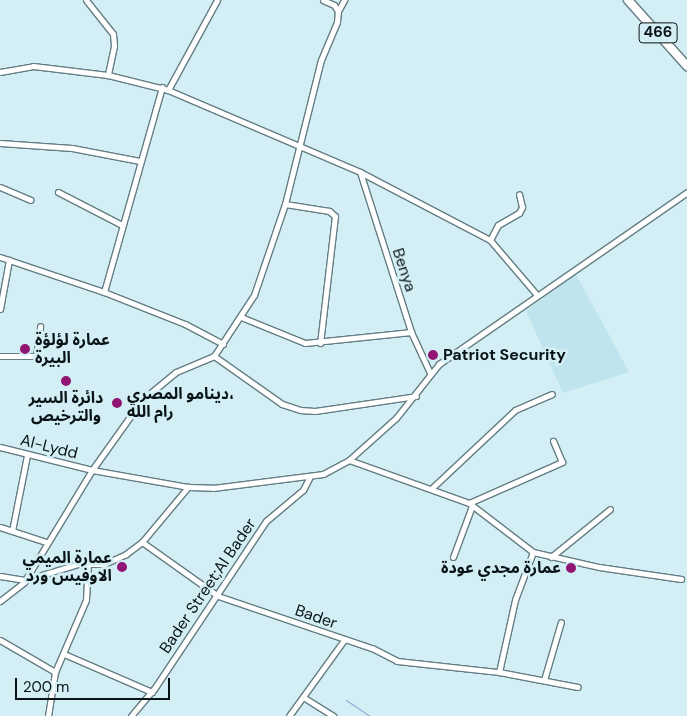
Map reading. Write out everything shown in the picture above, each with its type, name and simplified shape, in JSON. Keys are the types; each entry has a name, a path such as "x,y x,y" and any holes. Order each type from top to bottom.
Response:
{"main road":[{"name":"466","path":"628,0 687,66"}],"street":[{"path":"86,0 113,34 114,46 108,75"},
{"path":"168,90 217,0"},
{"path":"323,0 334,5 338,11"},
{"path":"0,601 19,589 46,542 92,470 129,417 156,387 176,372 214,356 241,317 263,274 285,204 321,60 338,11 344,0"},
{"path":"0,72 33,66 108,75 162,87 360,172 490,240 537,295"},
{"path":"104,292 162,87"},
{"path":"0,143 72,148 140,160"},
{"name":"Benya","path":"360,172 411,332 430,373"},
{"path":"0,186 30,200"},
{"path":"58,192 122,225"},
{"path":"430,373 537,295 687,192"},
{"path":"490,240 498,226 519,213 522,207 519,194"},
{"path":"285,204 329,211 335,216 320,343"},
{"path":"0,257 104,292 185,324 223,344"},
{"path":"0,308 9,260"},
{"path":"241,317 305,343 320,343 411,332"},
{"path":"0,356 36,356 40,326"},
{"path":"214,356 282,404 300,410 316,411 416,396"},
{"name":"Al-Lydd","path":"0,447 92,470 188,488 213,488 323,474 349,460 396,418 416,396 430,373"},
{"path":"432,488 515,410 552,394"},
{"path":"453,557 470,505 562,462 553,441"},
{"path":"12,531 27,455"},
{"path":"349,460 432,488 470,505 533,552 551,557 681,580"},
{"name":"Bader Street;Al Bader","path":"131,716 152,692 218,596 266,520 303,490 310,476"},
{"path":"0,576 25,580 78,564 104,564 126,554 142,542 188,488"},
{"path":"551,557 610,509"},
{"path":"0,528 46,542"},
{"name":"Bader","path":"142,542 218,596 406,664 499,672 578,687"},
{"path":"499,672 515,600 533,552"},
{"path":"48,716 55,672 86,600 88,564"},
{"path":"544,680 561,622"},
{"path":"0,640 55,672"},
{"path":"289,716 344,640"},
{"path":"64,654 152,692"},
{"path":"303,697 334,716"}],"shaded area":[{"path":"576,274 629,372 563,393 526,311"}],"waterway":[{"path":"346,700 370,716"}],"place":[{"name":"عمارة لؤلؤة البيرة","path":"25,349"},
{"name":"Patriot Security","path":"433,355"},
{"name":"دائرة السير والترخيص","path":"66,381"},
{"name":"دينامو المصري، رام الله","path":"117,403"},
{"name":"عمارة الميمي الاوفيس ورد","path":"122,567"},
{"name":"عمارة مجدي عودة","path":"571,568"}]}
